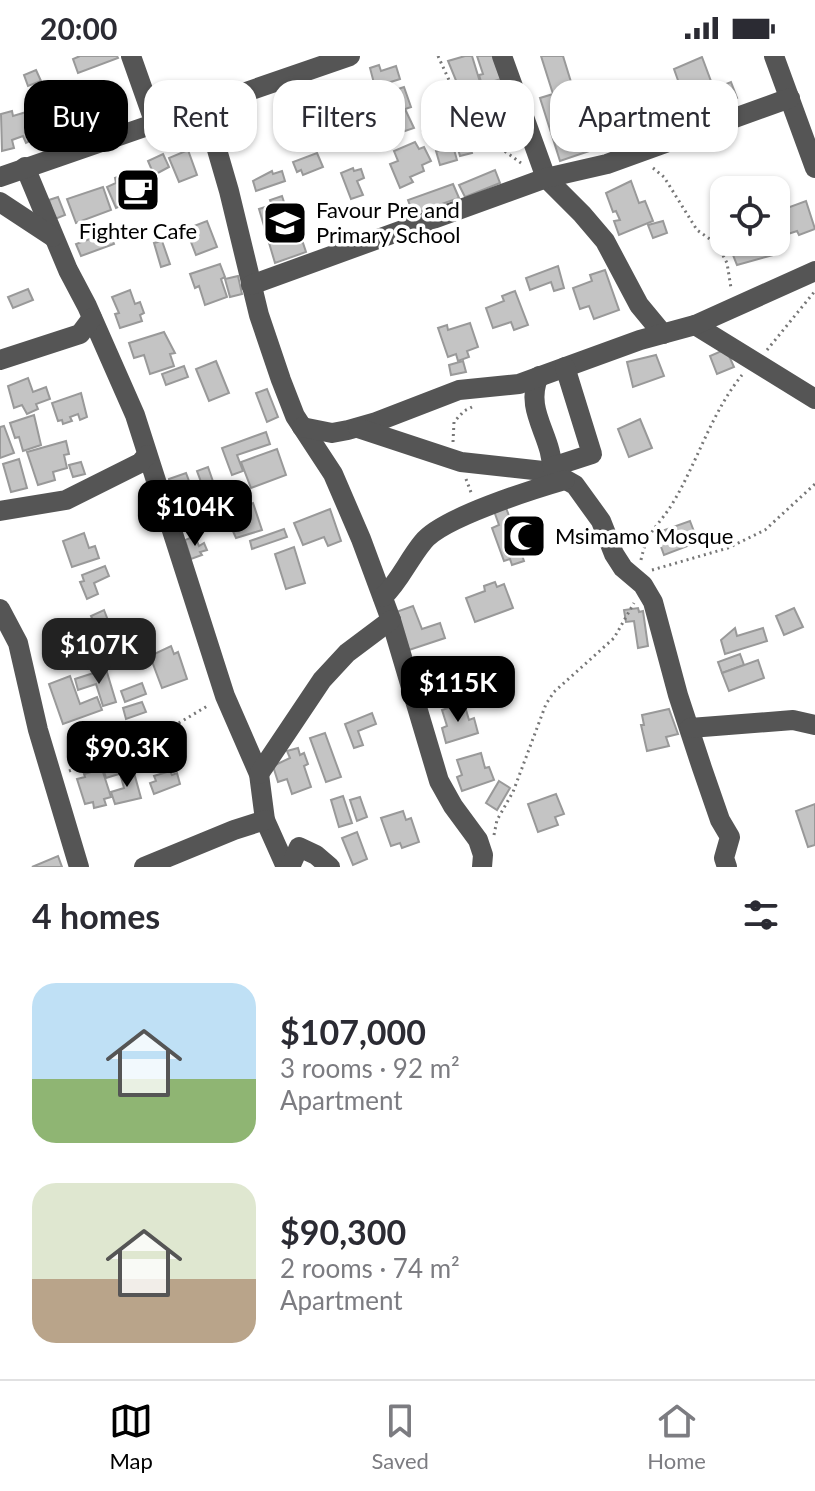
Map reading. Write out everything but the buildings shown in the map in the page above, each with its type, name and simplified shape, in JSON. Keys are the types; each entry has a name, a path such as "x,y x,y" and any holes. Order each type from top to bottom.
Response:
{"street":[{"path":"131,56 144,93"},
{"path":"257,87 350,56"},
{"path":"502,56 510,80"},
{"path":"774,56 815,168"},
{"path":"251,285 545,175 632,155 790,98"},
{"path":"0,177 144,125"},
{"path":"534,145 545,175 605,241 639,305 663,334"},
{"path":"218,152 251,285 281,380 295,416 333,474 391,620 439,781 478,840 482,863"},
{"path":"25,167 53,237 135,415 225,696 259,774 265,820 288,867"},
{"path":"0,202 53,237"},
{"path":"302,427 332,433 358,428 459,390 519,384 695,325 815,271"},
{"path":"0,360 80,334 92,318"},
{"path":"695,325 815,399"},
{"path":"383,597 429,535 447,524 525,492 592,454 565,367"},
{"path":"539,376 533,406 556,473"},
{"path":"358,428 461,462 556,473 575,485 586,498 601,521 614,554 623,568 640,579 658,616 678,695 716,809 730,837 724,858 727,867"},
{"path":"0,511 52,504 81,494 140,463 147,455"},
{"path":"0,609 18,643 38,730 79,867"},
{"path":"259,774 322,680 347,653 391,620"},
{"path":"690,728 793,720 815,725"},
{"path":"149,866 265,820"},
{"path":"288,867 299,847 316,855 330,867"}],"path":[{"path":"438,56 449,80"},
{"path":"503,152 545,175"},
{"path":"632,155 664,177 697,230 717,244 731,278 730,310"},
{"path":"482,863 546,704 554,692 614,638 640,579 645,539 673,504 720,409 740,377 758,362 815,291"},
{"path":"467,516 474,500 453,441 454,422 464,411 475,406"},
{"path":"640,579 728,548 765,530 815,484"},
{"path":"54,777 152,739 225,696"}],"place":[{"name":"Fighter Cafe","path":"138,190"},
{"name":"Favour Pre and Primary School","path":"285,223"},
{"name":"Msimamo Mosque","path":"524,536"}]}
